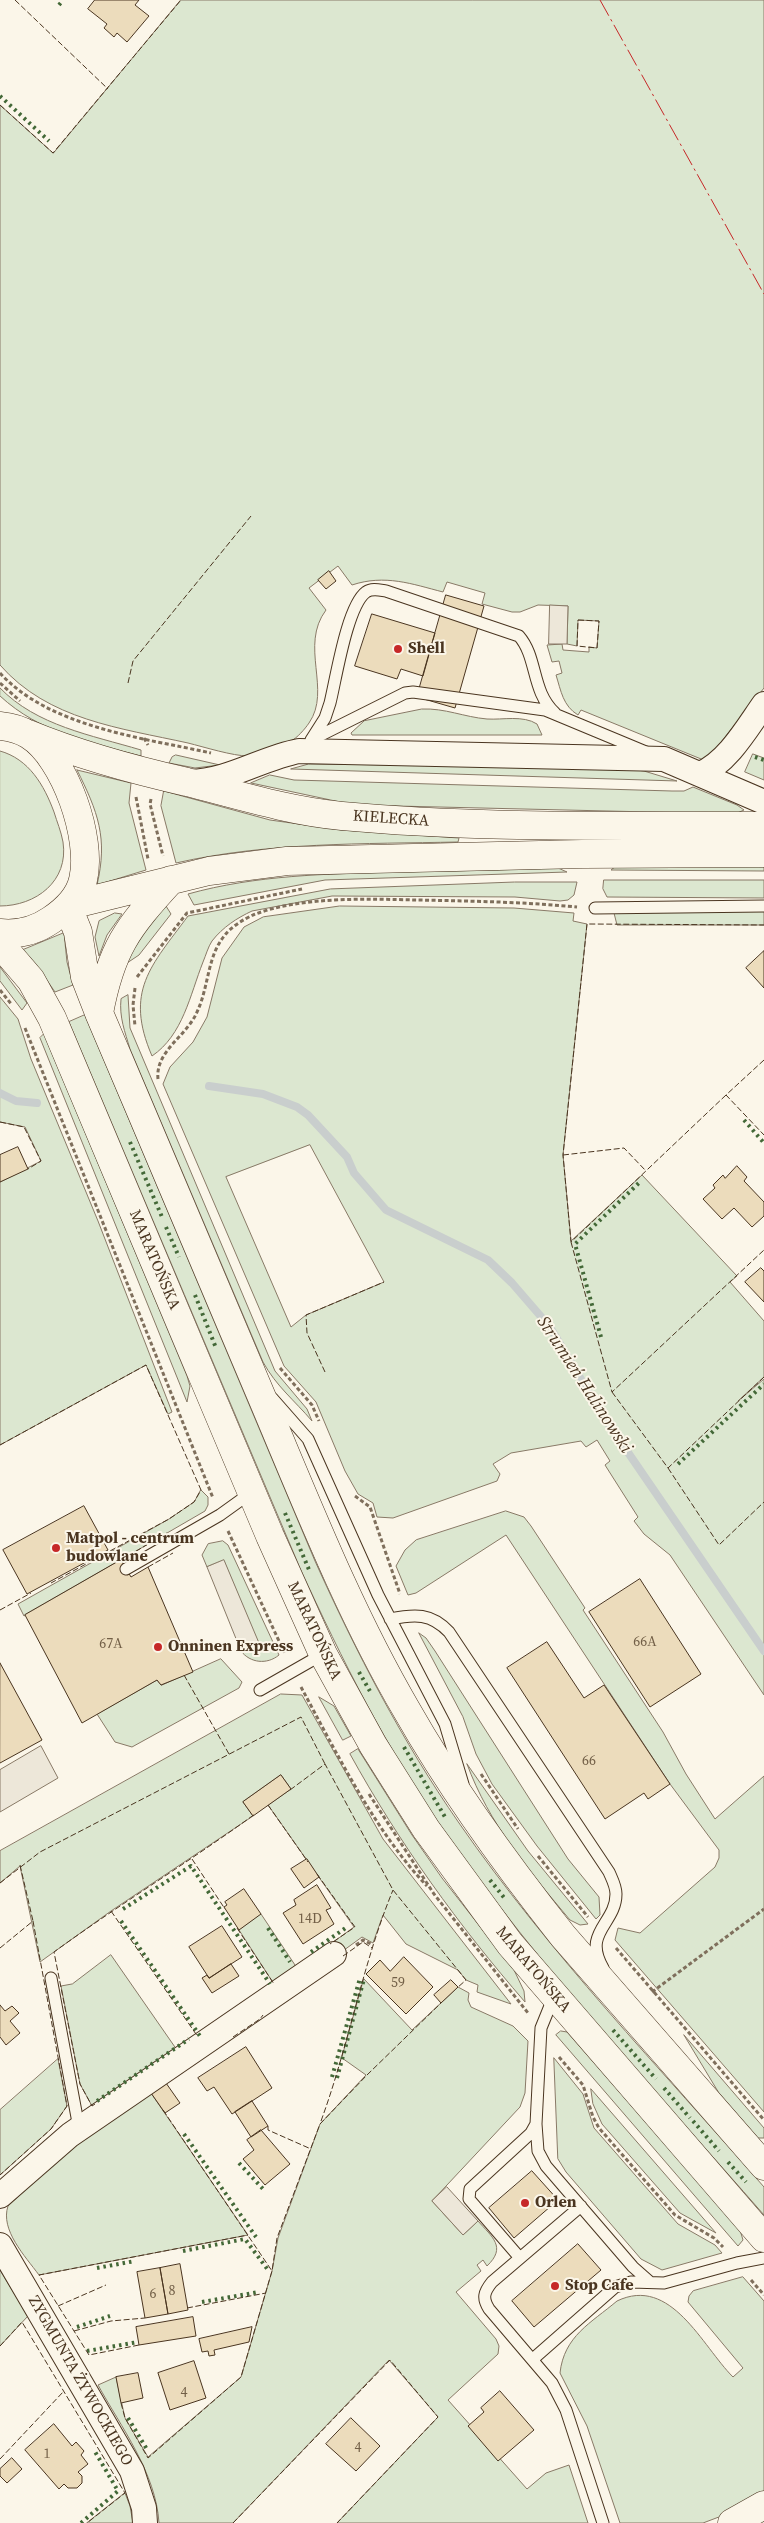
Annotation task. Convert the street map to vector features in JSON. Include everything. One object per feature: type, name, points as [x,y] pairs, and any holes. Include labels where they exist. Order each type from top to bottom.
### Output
[{"type":"main road","name":"KIELECKA","points":[[10,727],[71,750],[186,782],[273,804],[340,816],[422,822],[764,826]]},
{"type":"main road","points":[[10,727],[38,742],[55,764],[71,794],[84,834],[86,852],[83,881],[69,906],[78,932],[85,977],[331,1560],[375,1654],[423,1738],[471,1815],[501,1858],[563,1936],[764,2166]]},
{"type":"main road","points":[[0,933],[18,934],[42,926],[69,906],[209,870],[287,861],[582,854],[764,853]]},
{"type":"main road","points":[[99,1013],[108,970],[120,943],[138,917],[171,880]]},
{"type":"main road","name":"MARATOŃSKA","points":[[0,944],[31,980],[52,1018],[252,1492],[323,1654],[373,1745],[426,1829],[504,1936],[764,2238]]},
{"type":"main road","points":[[732,2523],[764,2505]]},
{"type":"main road","points":[[752,2523],[764,2520]]},
{"type":"street","points":[[700,774],[712,767],[732,748],[764,704]]},
{"type":"street","points":[[732,748],[726,767],[732,788]]},
{"type":"street","points":[[186,782],[218,778],[284,754],[298,751],[664,759],[764,802]]},
{"type":"street","points":[[0,2196],[58,2143],[334,1954]]},
{"type":"street","name":"ZYGMUNTA ŻYWOCKIEGO","points":[[0,2245],[118,2443],[135,2478],[144,2508],[145,2523]]},
{"type":"lane","points":[[311,740],[325,718],[330,703],[352,613],[364,593],[370,590],[386,591],[519,636],[526,648],[541,697],[555,713]]},
{"type":"lane","points":[[284,754],[405,693],[413,692],[545,710],[664,759]]},
{"type":"lane","points":[[595,908],[764,906]]},
{"type":"lane","points":[[254,1378],[308,1439],[390,1619],[450,1736],[471,1815]]},
{"type":"lane","points":[[126,1569],[216,1517],[252,1492]]},
{"type":"lane","points":[[390,1619],[405,1616],[437,1620],[449,1632],[609,1872],[615,1887],[616,1897],[600,1930],[596,1948],[599,1961],[627,2009]]},
{"type":"lane","points":[[260,1690],[323,1654]]},
{"type":"lane","points":[[51,1978],[79,2128]]},
{"type":"lane","points":[[554,1996],[541,2028],[536,2124],[538,2150],[542,2158],[581,2206],[633,2267],[650,2282]]},
{"type":"lane","points":[[520,2258],[469,2199],[468,2194],[470,2189],[531,2132],[536,2124]]},
{"type":"lane","points":[[581,2206],[486,2290],[484,2302],[552,2382],[566,2410],[603,2523]]},
{"type":"lane","points":[[533,2359],[608,2291],[631,2282],[677,2280],[737,2263],[764,2258]]},
{"type":"path","points":[[0,673],[20,691],[55,712],[72,719],[212,753]]},
{"type":"path","points":[[135,1027],[133,1005],[136,980],[187,912],[171,880],[150,804],[157,774]]},
{"type":"path","points":[[152,1074],[157,1084],[159,1063],[197,1015],[206,991],[214,950],[226,933],[252,915],[306,903],[358,899],[515,902],[595,908]]},
{"type":"path","points":[[276,1359],[280,1368],[312,1405],[319,1423]]},
{"type":"path","points":[[350,1490],[370,1507],[398,1585],[405,1616]]},
{"type":"path","points":[[477,1768],[520,1831]]},
{"type":"path","points":[[536,1853],[764,2120]]},
{"type":"path","points":[[434,1894],[526,2010]]},
{"type":"path","points":[[627,2009],[654,1992],[764,1909]]},
{"type":"path","points":[[555,2052],[583,2085],[593,2118],[605,2135],[675,2215],[714,2238],[764,2295]]},
{"type":"green space","points":[[181,0],[764,0],[764,688],[706,761],[581,710],[578,715],[569,707],[563,698],[556,675],[562,673],[559,661],[552,662],[547,645],[562,644],[563,650],[589,652],[589,647],[597,648],[599,621],[578,620],[577,646],[567,644],[568,606],[538,605],[520,612],[512,612],[482,604],[485,593],[447,582],[443,592],[409,583],[387,580],[376,580],[352,585],[338,566],[309,588],[326,610],[318,624],[315,638],[318,696],[315,710],[309,723],[296,738],[257,754],[242,756],[227,753],[86,719],[40,698],[19,684],[0,665],[0,105],[53,153]]},
{"type":"green space","points":[[0,688],[31,712],[66,728],[141,750],[141,756],[85,741],[49,728],[15,709],[0,696]]},
{"type":"green space","points":[[422,709],[439,710],[487,719],[513,718],[531,721],[537,724],[542,735],[352,735],[351,733],[364,721]]},
{"type":"green space","points":[[0,751],[19,760],[34,774],[40,783],[50,802],[60,830],[63,842],[63,856],[61,868],[47,889],[26,901],[0,906]]},
{"type":"green space","points":[[753,754],[764,758],[764,780],[745,772]]},
{"type":"green space","points":[[176,755],[220,765],[195,768],[169,763],[172,757]]},
{"type":"green space","points":[[309,764],[616,767],[644,771],[677,781],[291,769]]},
{"type":"green space","points":[[77,770],[131,783],[129,803],[146,870],[97,885],[101,853],[99,826],[91,799]]},
{"type":"green space","points":[[270,775],[294,780],[672,791],[684,791],[693,787],[737,805],[744,810],[735,814],[354,805],[251,783]]},
{"type":"green space","points":[[164,791],[270,820],[342,830],[459,838],[458,842],[316,845],[246,851],[176,863],[161,806]]},
{"type":"green space","points":[[764,865],[764,871],[611,870],[616,866]]},
{"type":"green space","points":[[558,868],[567,872],[325,880],[194,905],[188,894],[265,879],[317,875]]},
{"type":"green space","points":[[604,880],[764,880],[764,898],[607,897],[603,889]]},
{"type":"green space","points":[[515,882],[577,882],[574,895],[568,900],[560,901],[515,897],[332,896],[252,911],[230,923],[212,941],[178,1026],[163,1047],[152,1056],[144,1033],[141,996],[153,965],[188,916],[330,889]]},
{"type":"green space","points":[[166,906],[171,914],[139,955],[124,965],[132,947]]},
{"type":"green space","points":[[340,906],[514,908],[574,913],[573,921],[587,924],[563,1155],[571,1241],[642,1175],[737,1276],[730,1282],[764,1321],[764,1377],[738,1401],[764,1379],[764,1695],[670,1555],[644,1534],[634,1521],[638,1517],[605,1465],[610,1461],[597,1440],[586,1447],[581,1441],[511,1453],[493,1464],[500,1474],[497,1481],[393,1518],[377,1517],[373,1503],[358,1494],[345,1471],[316,1402],[284,1366],[163,1084],[170,1067],[193,1042],[207,1017],[222,958],[244,927],[263,917]],"holes":[[[310,1145],[384,1282],[306,1315],[291,1327],[226,1177]]]},
{"type":"green space","points":[[764,911],[764,925],[617,925],[614,913]]},
{"type":"green space","points":[[115,913],[122,914],[107,935],[99,956],[95,937],[99,921]]},
{"type":"green space","points":[[64,933],[67,962],[73,985],[55,992],[35,963],[23,950]]},
{"type":"green space","points":[[0,967],[27,1003],[22,1010],[0,981]]},
{"type":"green space","points":[[128,995],[130,1028],[275,1371],[307,1409],[312,1421],[280,1386],[263,1362],[130,1049],[121,1012],[121,999]]},
{"type":"green space","points":[[0,997],[18,1019],[31,1059],[98,1221],[172,1412],[168,1414],[146,1365],[0,1445],[0,1182],[41,1161],[25,1127],[0,1122]]},
{"type":"green space","points":[[85,1015],[315,1561],[347,1629],[399,1728],[459,1823],[530,1918],[606,2009],[764,2187],[764,2215],[599,2028],[520,1932],[445,1832],[385,1737],[332,1637],[300,1568],[69,1022]]},
{"type":"green space","points":[[44,1034],[187,1376],[190,1386],[187,1402],[40,1038]]},
{"type":"green space","points":[[201,1490],[208,1497],[208,1505],[205,1511],[24,1616],[18,1604],[169,1519],[194,1502]]},
{"type":"green space","points":[[506,1511],[524,1517],[531,1526],[585,1608],[583,1610],[663,1732],[686,1774],[715,1819],[764,1776],[764,2112],[615,1940],[618,1928],[640,1933],[715,1867],[719,1858],[719,1850],[670,1784],[506,1535],[416,1593],[408,1595],[396,1566],[405,1550],[416,1540]]},
{"type":"green space","points":[[223,1541],[228,1545],[279,1655],[274,1658],[264,1661],[254,1660],[241,1651],[258,1643],[224,1561],[207,1567],[202,1555],[208,1544]]},
{"type":"green space","points":[[419,1633],[426,1638],[435,1651],[568,1859],[599,1897],[600,1915],[596,1919],[537,1846],[492,1784],[476,1754],[463,1717]]},
{"type":"green space","points":[[221,1659],[242,1682],[239,1688],[132,1747],[115,1742],[97,1714],[157,1680],[161,1685]]},
{"type":"green space","points":[[281,1694],[302,1695],[383,1839],[511,2004],[477,1992],[478,1985],[466,1980],[458,1970],[406,1944],[383,1915],[373,1943],[362,1937],[340,1953],[314,1956],[354,1927],[268,1805],[291,1789],[281,1775],[243,1802],[253,1816],[111,1911],[40,1962],[20,1866],[0,1883],[0,1851]]},
{"type":"green space","points":[[319,1697],[334,1706],[351,1736],[343,1740]]},
{"type":"green space","points":[[358,1749],[412,1835],[442,1878],[514,1970],[524,1991],[525,2002],[454,1914],[410,1852],[350,1754]]},
{"type":"green space","points":[[467,1764],[528,1851],[588,1924],[580,1925],[570,1920],[525,1865],[498,1827],[476,1786]]},
{"type":"green space","points":[[261,1914],[297,1968],[274,1984],[239,1930]]},
{"type":"green space","points":[[111,1955],[177,2050],[92,2106],[80,2084],[61,1986],[72,1984]]},
{"type":"green space","points":[[364,1979],[412,2030],[458,1987],[469,1993],[468,2000],[471,2007],[513,2026],[528,2041],[525,2093],[520,2107],[432,2201],[463,2235],[478,2221],[492,2237],[497,2248],[493,2259],[487,2266],[483,2260],[477,2265],[481,2271],[456,2292],[496,2339],[499,2346],[498,2354],[448,2400],[527,2489],[546,2473],[569,2465],[588,2523],[337,2523],[438,2417],[389,2360],[233,2523],[159,2523],[156,2504],[144,2468],[127,2434],[98,2385],[116,2377],[125,2418],[148,2457],[241,2377],[272,2271],[278,2238],[320,2124],[366,2075],[342,2058]]},
{"type":"green space","points":[[561,2031],[567,2032],[740,2230],[743,2240],[738,2246],[556,2035]]},
{"type":"green space","points":[[684,2035],[764,2128],[764,2138],[758,2138],[719,2093]]},
{"type":"green space","points":[[554,2058],[583,2094],[594,2128],[678,2224],[715,2245],[722,2253],[662,2270],[641,2259],[566,2172],[558,2159]]},
{"type":"green space","points":[[58,2059],[67,2106],[51,2129],[0,2175],[0,2110]]},
{"type":"green space","points":[[591,2089],[716,2233],[680,2213],[602,2124],[593,2104]]},
{"type":"green space","points":[[151,2093],[248,2235],[39,2275],[15,2242],[6,2215],[8,2206],[66,2152]]},
{"type":"green space","points":[[0,2270],[28,2316],[0,2346]]},
{"type":"green space","points":[[743,2277],[764,2301],[764,2496],[740,2509],[703,2523],[620,2523],[587,2426],[560,2373],[567,2349],[580,2331],[617,2301],[636,2296],[654,2298],[669,2305],[684,2318],[733,2377],[743,2368],[688,2302],[689,2296],[693,2291]]},
{"type":"green space","points":[[125,2493],[133,2523],[87,2523]]},
{"type":"shaded area","points":[[550,605],[568,606],[567,644],[549,644]]},
{"type":"shaded area","points":[[224,1560],[259,1643],[241,1651],[207,1567]]},
{"type":"shaded area","points":[[41,1746],[58,1778],[0,1812],[0,1770]]},
{"type":"shaded area","points":[[447,2187],[478,2221],[463,2235],[432,2201]]},
{"type":"building","points":[[95,0],[139,0],[135,5],[149,16],[127,42],[117,33],[114,37],[104,28],[107,24],[88,9]]},
{"type":"building","points":[[329,571],[336,581],[326,589],[318,580]]},
{"type":"building","points":[[446,595],[484,606],[455,708],[417,697]]},
{"type":"building","points":[[372,614],[435,633],[423,676],[401,669],[397,679],[355,666]]},
{"type":"building","points":[[764,951],[764,988],[746,968]]},
{"type":"building","points":[[18,1147],[28,1169],[0,1182],[0,1155]]},
{"type":"building","points":[[737,1166],[747,1177],[744,1181],[764,1202],[764,1216],[752,1227],[734,1208],[722,1219],[703,1199],[715,1188],[713,1185],[723,1175],[725,1178]]},
{"type":"building","points":[[761,1268],[764,1271],[764,1302],[745,1282]]},
{"type":"building","points":[[84,1506],[108,1550],[27,1594],[3,1550]]},
{"type":"building","points":[[121,1560],[131,1577],[148,1567],[193,1672],[161,1685],[157,1680],[82,1723],[25,1615]]},
{"type":"building","points":[[640,1579],[701,1674],[650,1707],[589,1612]]},
{"type":"building","points":[[547,1642],[584,1698],[604,1685],[670,1784],[648,1799],[644,1793],[605,1819],[507,1668]]},
{"type":"building","points":[[0,1663],[42,1740],[0,1763]]},
{"type":"building","points":[[281,1775],[291,1789],[253,1816],[243,1802]]},
{"type":"building","points":[[307,1859],[319,1877],[304,1888],[291,1869]]},
{"type":"building","points":[[317,1885],[331,1908],[326,1910],[334,1924],[303,1944],[283,1913],[296,1905],[294,1900]]},
{"type":"building","points":[[244,1889],[261,1914],[239,1930],[224,1907],[227,1905],[225,1902]]},
{"type":"building","points":[[222,1926],[242,1957],[209,1978],[189,1947]]},
{"type":"building","points":[[404,1957],[433,1987],[406,2014],[366,1974],[380,1960],[390,1971]]},
{"type":"building","points":[[231,1964],[239,1976],[212,1993],[202,1978],[207,1975],[209,1978]]},
{"type":"building","points":[[451,1980],[458,1987],[441,2003],[434,1995]]},
{"type":"building","points":[[0,2005],[5,2011],[12,2006],[19,2013],[10,2021],[20,2033],[6,2045],[0,2037]]},
{"type":"building","points":[[246,2047],[272,2088],[232,2114],[214,2087],[207,2091],[198,2078]]},
{"type":"building","points":[[166,2083],[180,2103],[165,2113],[151,2093]]},
{"type":"building","points":[[252,2101],[268,2126],[251,2137],[235,2112]]},
{"type":"building","points":[[261,2130],[290,2164],[265,2185],[243,2159],[254,2150],[247,2140]]},
{"type":"building","points":[[532,2171],[558,2200],[514,2238],[489,2208]]},
{"type":"building","points":[[578,2244],[601,2270],[534,2327],[512,2301]]},
{"type":"building","points":[[180,2264],[188,2310],[168,2314],[160,2268]]},
{"type":"building","points":[[160,2268],[168,2314],[145,2318],[137,2272]]},
{"type":"building","points":[[193,2317],[196,2336],[139,2345],[136,2327]]},
{"type":"building","points":[[252,2327],[249,2342],[214,2350],[215,2355],[209,2356],[208,2351],[202,2352],[199,2339]]},
{"type":"building","points":[[194,2361],[206,2398],[170,2410],[158,2373]]},
{"type":"building","points":[[138,2373],[143,2398],[121,2403],[116,2377]]},
{"type":"building","points":[[500,2391],[534,2430],[498,2461],[468,2426],[484,2412],[481,2408]]},
{"type":"building","points":[[351,2418],[380,2446],[356,2471],[326,2444]]},
{"type":"building","points":[[54,2424],[72,2446],[76,2442],[84,2451],[81,2455],[88,2464],[78,2472],[82,2476],[82,2483],[77,2488],[68,2488],[64,2484],[59,2489],[25,2450]]},
{"type":"building","points":[[12,2458],[22,2469],[7,2483],[0,2476],[0,2469]]},
{"type":"waterway","name":"Strumień Halinowski","points":[[209,1086],[263,1094],[297,1107],[308,1115],[347,1157],[354,1173],[386,1210],[488,1260],[512,1283],[550,1327],[601,1413],[764,1651]]},
{"type":"waterway","name":"Strumień Halinowski","points":[[0,1093],[16,1101],[37,1103]]},
{"type":"hedge","points":[[59,5],[63,0]]},
{"type":"hedge","points":[[0,96],[49,141]]},
{"type":"hedge","points":[[755,757],[764,760]]},
{"type":"hedge","points":[[744,1120],[764,1143]]},
{"type":"hedge","points":[[130,1142],[162,1217]]},
{"type":"hedge","points":[[601,1337],[575,1244],[641,1181]]},
{"type":"hedge","points":[[166,1227],[179,1257]]},
{"type":"hedge","points":[[195,1295],[216,1348]]},
{"type":"hedge","points":[[678,1464],[764,1384]]},
{"type":"hedge","points":[[285,1513],[310,1572]]},
{"type":"hedge","points":[[359,1672],[371,1693]]},
{"type":"hedge","points":[[404,1747],[445,1817]]},
{"type":"hedge","points":[[123,1909],[191,1866],[270,1984]]},
{"type":"hedge","points":[[490,1880],[506,1900]]},
{"type":"hedge","points":[[121,1921],[200,2036]]},
{"type":"hedge","points":[[311,1952],[347,1927]]},
{"type":"hedge","points":[[268,1928],[290,1962]]},
{"type":"hedge","points":[[332,2077],[360,1978]]},
{"type":"hedge","points":[[337,2078],[364,1979]]},
{"type":"hedge","points":[[613,2030],[656,2079]]},
{"type":"hedge","points":[[97,2101],[189,2039]]},
{"type":"hedge","points":[[664,2088],[690,2118]]},
{"type":"hedge","points":[[693,2121],[719,2151]]},
{"type":"hedge","points":[[184,2134],[256,2237]]},
{"type":"hedge","points":[[728,2162],[746,2182]]},
{"type":"hedge","points":[[239,2163],[263,2189]]},
{"type":"hedge","points":[[183,2251],[245,2239],[268,2270]]},
{"type":"hedge","points":[[97,2268],[135,2261]]},
{"type":"hedge","points":[[202,2302],[259,2292]]},
{"type":"hedge","points":[[77,2327],[110,2316]]},
{"type":"hedge","points":[[87,2351],[138,2342]]},
{"type":"hedge","points":[[128,2418],[148,2451]]},
{"type":"hedge","points":[[81,2523],[118,2491],[94,2450]]},
{"type":"fence","points":[[15,0],[108,89]]},
{"type":"fence","points":[[0,105],[53,153],[181,0]]},
{"type":"fence","points":[[128,683],[133,661],[251,516]]},
{"type":"fence","points":[[578,620],[599,621],[597,648],[577,646],[578,620]]},
{"type":"fence","points":[[726,1095],[571,1242],[563,1155],[587,924],[764,925]]},
{"type":"fence","points":[[764,1060],[726,1095],[764,1135]]},
{"type":"fence","points":[[0,1122],[24,1127],[41,1161],[28,1169]]},
{"type":"fence","points":[[563,1155],[624,1148],[646,1171]]},
{"type":"fence","points":[[571,1242],[612,1392],[764,1250]]},
{"type":"fence","points":[[325,1372],[307,1333],[306,1315],[384,1282]]},
{"type":"fence","points":[[0,1445],[146,1365],[201,1490],[194,1502],[169,1519],[51,1583]]},
{"type":"fence","points":[[612,1392],[668,1468],[764,1377]]},
{"type":"fence","points":[[668,1468],[719,1545],[764,1502]]},
{"type":"fence","points":[[121,1560],[167,1533]]},
{"type":"fence","points":[[148,1567],[173,1553]]},
{"type":"fence","points":[[0,1610],[31,1593]]},
{"type":"fence","points":[[184,1675],[229,1754]]},
{"type":"fence","points":[[0,1883],[40,1852],[301,1717],[325,1764]]},
{"type":"fence","points":[[290,1790],[325,1764],[393,1890],[466,1980],[457,1988]]},
{"type":"fence","points":[[268,1805],[308,1862]]},
{"type":"fence","points":[[95,2104],[92,2106],[80,2084],[54,1952],[255,1814]]},
{"type":"fence","points":[[192,1859],[225,1909]]},
{"type":"fence","points":[[20,1865],[33,1921]]},
{"type":"fence","points":[[317,1874],[355,1927],[330,1944]]},
{"type":"fence","points":[[321,2121],[340,2063],[382,1918],[393,1890]]},
{"type":"fence","points":[[111,1911],[198,2037]]},
{"type":"fence","points":[[0,1948],[33,1921],[67,2106],[51,2129],[0,2175]]},
{"type":"fence","points":[[237,1928],[274,1984]]},
{"type":"fence","points":[[343,1956],[363,1942],[372,1948]]},
{"type":"fence","points":[[121,2403],[125,2418],[148,2458],[241,2377],[272,2271],[277,2238],[320,2124],[442,2002]]},
{"type":"fence","points":[[233,2037],[263,2015]]},
{"type":"fence","points":[[163,2110],[272,2271]]},
{"type":"fence","points":[[268,2126],[268,2130],[311,2149]]},
{"type":"fence","points":[[139,2345],[89,2355],[39,2275],[248,2235]]},
{"type":"fence","points":[[58,2306],[106,2285]]},
{"type":"fence","points":[[187,2308],[266,2293]]},
{"type":"fence","points":[[74,2331],[111,2321],[145,2318]]},
{"type":"fence","points":[[0,2346],[22,2322],[125,2493],[87,2523]]},
{"type":"fence","points":[[233,2523],[390,2360],[438,2417],[337,2523]]},
{"type":"fence","points":[[0,2459],[64,2391]]},
{"type":"power","points":[[600,0],[764,294]]},
{"type":"place","name":"Shell","points":[[398,649]]},
{"type":"place","name":"Matpol - centrum budowlane","points":[[56,1548]]},
{"type":"place","name":"Onninen Express","points":[[158,1647]]},
{"type":"place","name":"Orlen","points":[[525,2203]]},
{"type":"place","name":"Stop Cafe","points":[[555,2286]]}]
